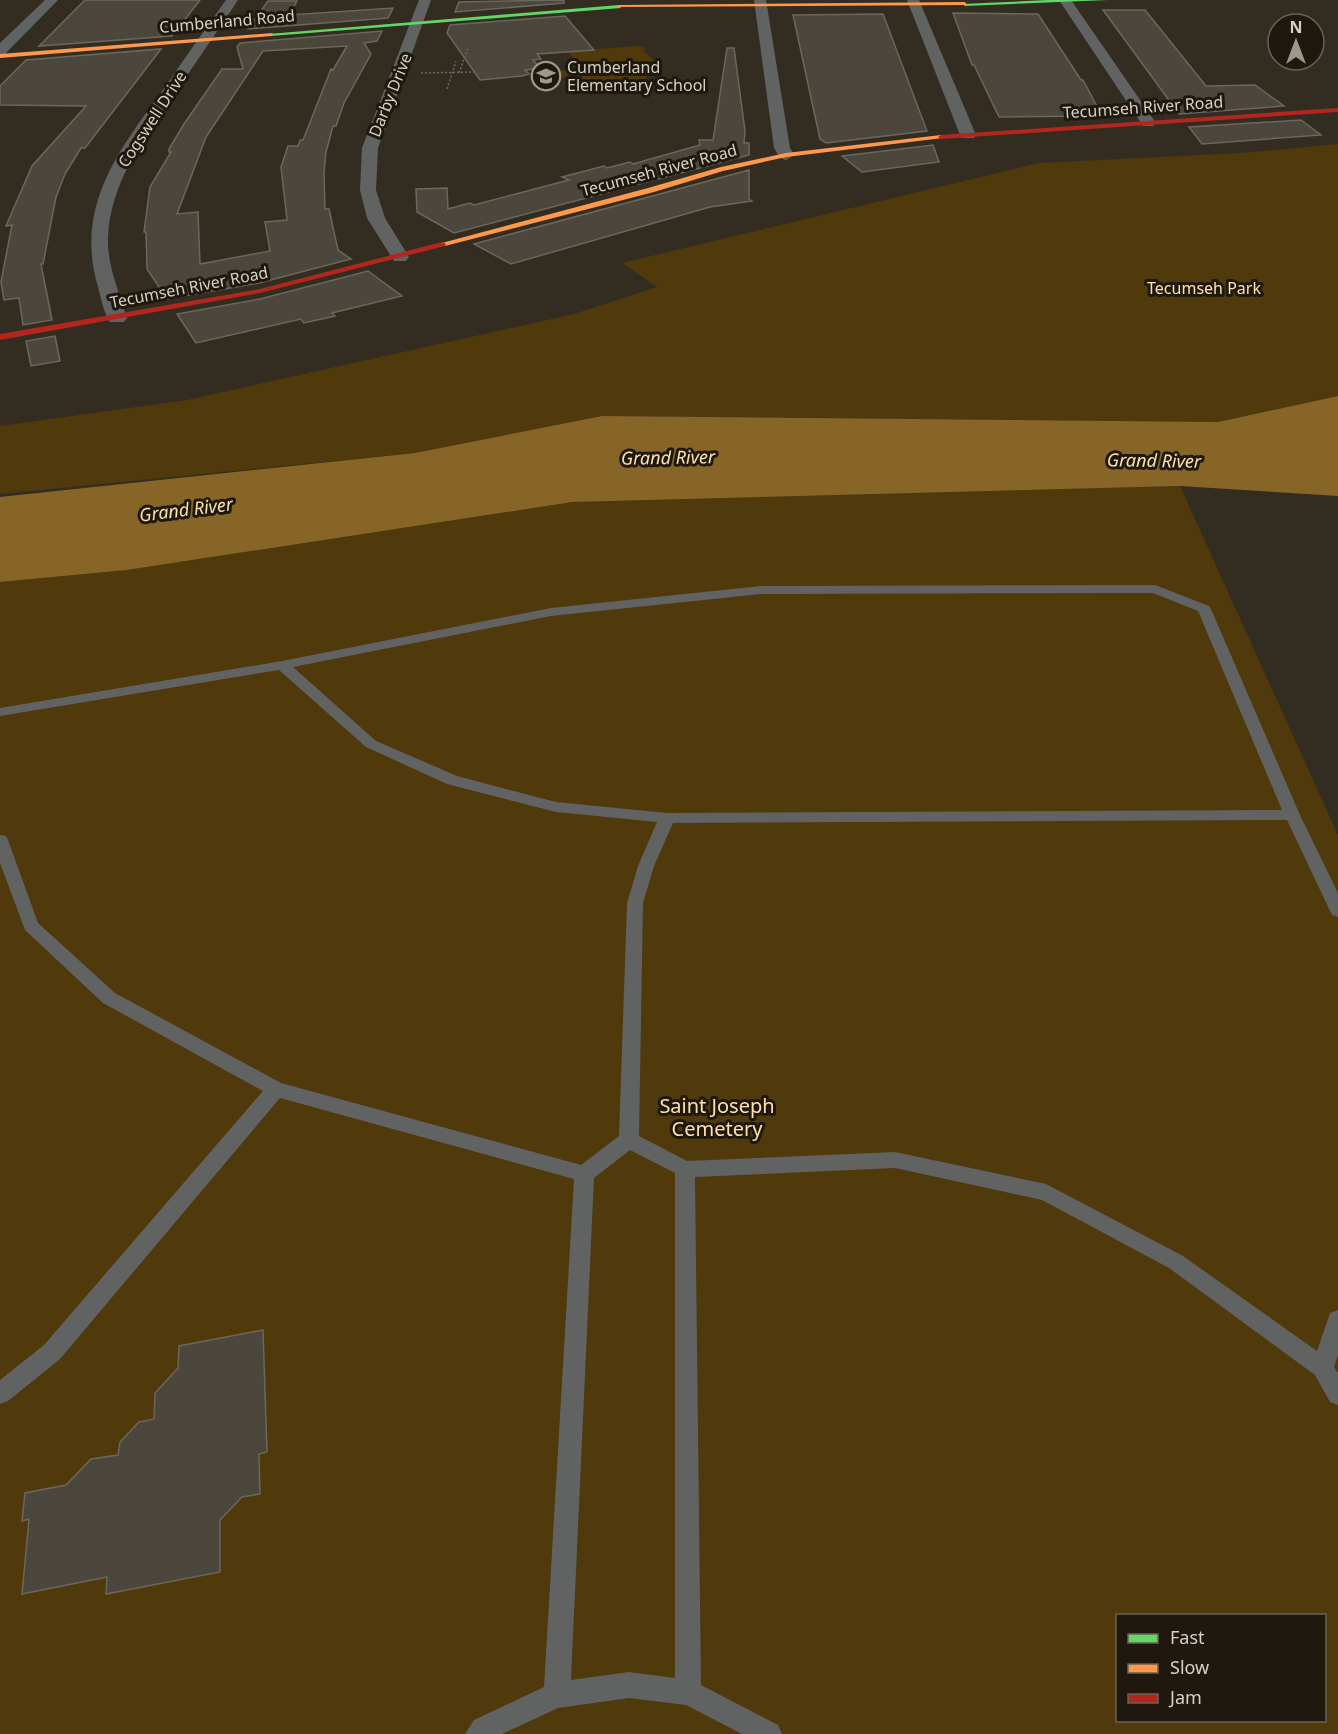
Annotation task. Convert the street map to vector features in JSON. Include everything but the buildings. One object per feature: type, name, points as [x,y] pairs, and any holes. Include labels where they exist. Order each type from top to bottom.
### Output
[{"type":"street","points":[[0,51],[52,0]]},
{"type":"street","name":"Cogswell Drive","points":[[117,318],[103,269],[99,241],[101,217],[118,172],[135,139],[232,0]]},
{"type":"street","name":"Darby Drive","points":[[400,257],[376,218],[368,189],[368,167],[375,128],[399,74],[425,0]]},
{"type":"street","name":"Cumberland Road","points":[[0,56],[419,22],[595,4],[1105,0]]},
{"type":"street","points":[[1066,1],[1148,123]]},
{"type":"street","points":[[761,2],[782,148],[786,155]]},
{"type":"street","points":[[914,2],[968,135]]},
{"type":"street","name":"Tecumseh River Road","points":[[0,337],[260,291],[400,257],[721,169],[786,155],[881,142],[1338,110]]},
{"type":"lane","points":[[0,712],[282,665],[551,612],[761,590],[1155,589],[1204,609],[1293,815],[1338,911]]},
{"type":"lane","points":[[282,665],[371,744],[452,780],[555,807],[667,818],[1293,815]]},
{"type":"lane","points":[[629,1140],[634,903],[646,866],[667,818]]},
{"type":"lane","points":[[0,840],[31,926],[109,998],[276,1089],[584,1174]]},
{"type":"lane","points":[[0,1394],[52,1352],[276,1089]]},
{"type":"lane","points":[[629,1140],[685,1169],[895,1160],[1046,1192],[1176,1262],[1323,1368],[1338,1395]]},
{"type":"lane","points":[[557,1695],[584,1174],[629,1140]]},
{"type":"lane","points":[[685,1169],[688,1692]]},
{"type":"lane","points":[[1323,1368],[1338,1320]]},
{"type":"lane","points":[[478,1734],[483,1729],[557,1695],[629,1685],[688,1692],[769,1734]]},
{"type":"path","points":[[459,74],[468,48]]},
{"type":"path","points":[[447,89],[456,61]]},
{"type":"path","points":[[399,74],[475,72]]},
{"type":"green space","points":[[639,46],[645,48],[643,50],[654,61],[580,67],[568,51]]},
{"type":"green space","points":[[605,67],[610,73],[646,75],[646,86],[571,83],[573,77],[554,77],[555,71]]},
{"type":"green space","name":"Tecumseh Park","points":[[1338,144],[1338,396],[1218,422],[602,416],[415,453],[0,494],[0,426],[187,400],[574,314],[657,287],[622,263],[1039,163],[1242,153]]},
{"type":"green space","name":"Saint Joseph Cemetery","points":[[1180,486],[1338,835],[1338,1734],[0,1734],[0,582],[127,570],[573,502]]},
{"type":"water","name":"Grand River","points":[[1338,396],[1338,496],[1180,486],[573,502],[127,570],[0,582],[0,497],[415,453],[602,416],[1218,422]]},
{"type":"traffic: fast","points":[[965,4],[1105,0]]},
{"type":"traffic: fast","points":[[271,34],[619,7]]},
{"type":"traffic: slow","points":[[619,7],[965,4]]},
{"type":"traffic: slow","points":[[0,56],[271,34]]},
{"type":"traffic: slow","points":[[442,244],[651,190],[721,169],[786,155],[941,137]]},
{"type":"traffic: jam","points":[[941,137],[1338,110]]},
{"type":"traffic: jam","points":[[0,337],[260,291],[442,244]]},
{"type":"place","name":"Cumberland Elementary School","points":[[546,76]]}]
